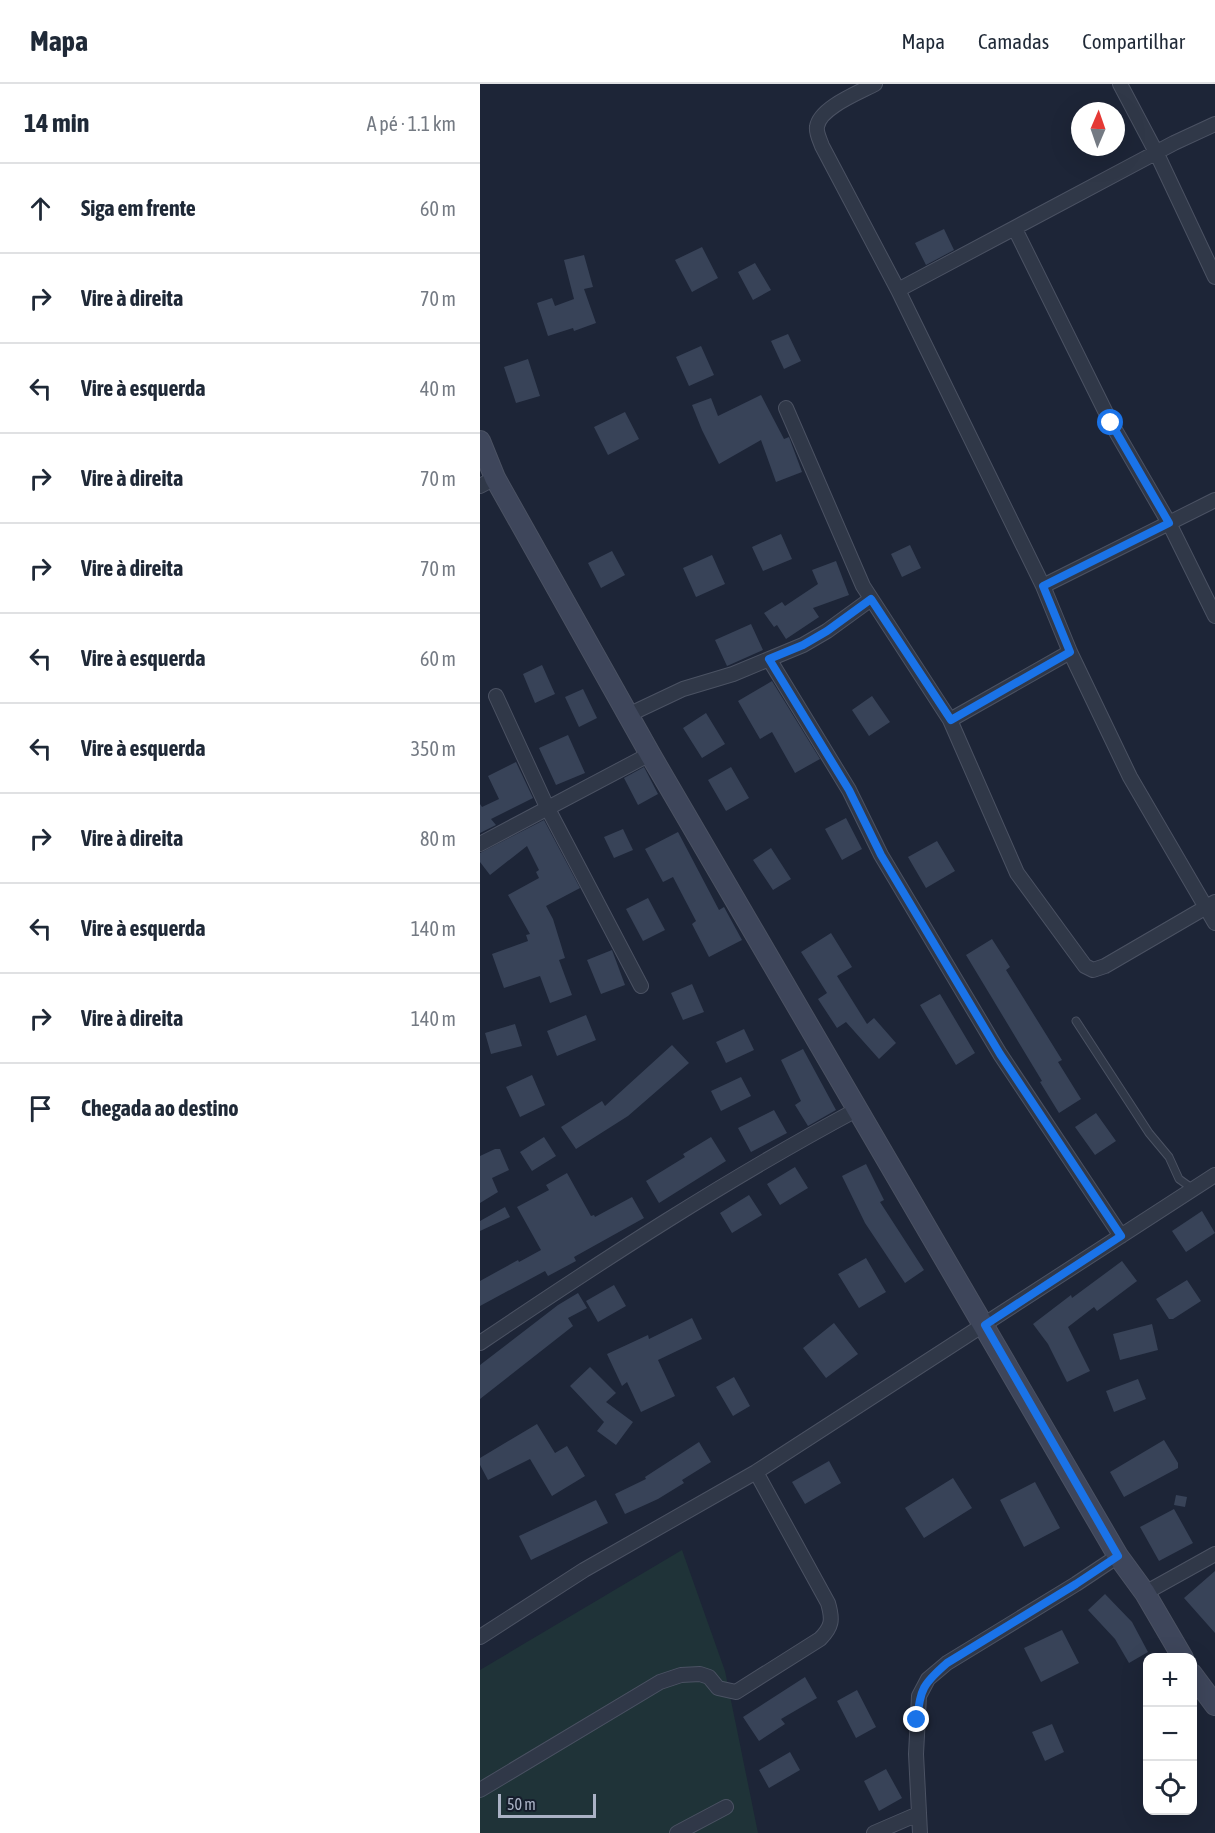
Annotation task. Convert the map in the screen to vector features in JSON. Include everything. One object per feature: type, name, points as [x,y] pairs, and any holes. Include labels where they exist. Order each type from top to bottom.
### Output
[{"type":"street","points":[[875,84],[820,118],[817,132],[822,146],[898,290],[1043,586],[1070,652],[1130,777],[1211,905],[1215,923]]},
{"type":"street","points":[[1120,84],[1157,154],[1215,277]]},
{"type":"street","points":[[898,290],[1215,124]]},
{"type":"street","points":[[1015,229],[1111,423],[1169,523],[1215,616]]},
{"type":"street","points":[[786,408],[855,568],[871,599],[951,720],[1017,873],[1084,966],[1093,970],[1105,966],[1211,905]]},
{"type":"street","points":[[480,441],[488,482],[628,715],[1118,1556],[1145,1593],[1180,1653]]},
{"type":"street","points":[[1043,586],[1215,500]]},
{"type":"street","points":[[628,715],[683,689],[733,674],[803,645],[827,631],[871,599]]},
{"type":"street","points":[[951,720],[1070,652]]},
{"type":"street","points":[[769,659],[849,790],[881,855],[1000,1054],[1121,1236]]},
{"type":"street","points":[[496,696],[547,807],[641,986]]},
{"type":"street","points":[[480,844],[650,754]]},
{"type":"street","points":[[480,1343],[576,1278],[701,1199],[794,1143],[858,1109]]},
{"type":"street","points":[[480,1637],[584,1570],[756,1472],[1215,1175]]},
{"type":"street","points":[[480,1790],[660,1682],[681,1675],[700,1674],[709,1677],[718,1688],[736,1692],[820,1639],[828,1631],[831,1614],[828,1604],[756,1472]]},
{"type":"street","points":[[1145,1593],[1215,1554]]},
{"type":"street","points":[[920,1833],[917,1720],[919,1696],[928,1679],[947,1663],[1118,1556]]},
{"type":"street","points":[[1197,1681],[1215,1705]]},
{"type":"street","points":[[677,1833],[726,1807]]},
{"type":"street","points":[[874,1833],[918,1814]]},
{"type":"lane","points":[[1076,1021],[1149,1133],[1169,1157],[1179,1179],[1193,1189]]},
{"type":"green space","points":[[682,1550],[725,1671],[758,1833],[480,1833],[480,1670]]},
{"type":"building","points":[[944,229],[954,250],[926,265],[915,243]]},
{"type":"building","points":[[702,247],[718,278],[692,292],[675,260]]},
{"type":"building","points":[[584,255],[593,287],[584,289],[596,323],[574,331],[573,328],[548,336],[537,303],[552,298],[555,306],[574,299],[564,260]]},
{"type":"building","points":[[755,263],[771,290],[753,300],[738,272]]},
{"type":"building","points":[[788,334],[801,361],[784,369],[771,341]]},
{"type":"building","points":[[701,346],[714,375],[689,386],[676,357]]},
{"type":"building","points":[[528,359],[540,396],[516,403],[504,367]]},
{"type":"building","points":[[761,395],[784,439],[789,437],[802,472],[776,482],[761,440],[719,464],[692,405],[711,398],[718,416]]},
{"type":"building","points":[[625,412],[639,439],[608,455],[594,427]]},
{"type":"building","points":[[781,534],[792,559],[763,571],[752,547]]},
{"type":"building","points":[[910,545],[921,568],[902,577],[891,554]]},
{"type":"building","points":[[612,551],[625,575],[601,588],[588,563]]},
{"type":"building","points":[[712,555],[725,584],[696,597],[683,568]]},
{"type":"building","points":[[836,561],[849,595],[813,608],[819,617],[786,639],[777,625],[774,627],[764,613],[782,602],[785,606],[818,584],[812,570]]},
{"type":"building","points":[[751,624],[763,650],[727,666],[715,640]]},
{"type":"building","points":[[542,665],[555,694],[535,703],[523,674]]},
{"type":"building","points":[[772,681],[820,759],[795,773],[772,732],[760,739],[738,701]]},
{"type":"building","points":[[583,689],[597,718],[579,727],[565,697]]},
{"type":"building","points":[[872,696],[890,722],[869,736],[852,710]]},
{"type":"building","points":[[706,713],[725,744],[702,758],[683,728]]},
{"type":"building","points":[[568,735],[585,773],[556,785],[539,748]]},
{"type":"building","points":[[516,762],[533,798],[491,819],[496,825],[480,833],[480,804],[482,807],[499,799],[488,776]]},
{"type":"building","points":[[644,767],[658,794],[638,805],[624,778]]},
{"type":"building","points":[[731,767],[749,798],[726,811],[708,780]]},
{"type":"building","points":[[846,818],[862,849],[842,860],[825,829]]},
{"type":"building","points":[[544,820],[580,888],[546,906],[553,919],[565,958],[559,960],[572,995],[550,1003],[540,976],[504,988],[492,954],[528,941],[526,935],[530,934],[508,895],[539,878],[536,872],[539,870],[527,846],[490,875],[480,862],[480,853]]},
{"type":"building","points":[[623,829],[633,850],[614,858],[604,837]]},
{"type":"building","points":[[678,832],[719,910],[724,907],[742,940],[709,957],[692,924],[696,921],[673,877],[663,882],[645,849]]},
{"type":"building","points":[[937,841],[955,871],[926,888],[908,857]]},
{"type":"building","points":[[771,848],[791,879],[773,890],[753,860]]},
{"type":"building","points":[[648,898],[665,930],[643,941],[626,909]]},
{"type":"building","points":[[831,933],[852,967],[837,976],[867,1024],[874,1018],[896,1043],[879,1059],[846,1022],[837,1028],[818,999],[827,993],[801,952]]},
{"type":"building","points":[[992,939],[1010,967],[1006,970],[1062,1060],[1058,1062],[1081,1099],[1059,1113],[966,955]]},
{"type":"building","points":[[612,950],[625,985],[601,994],[587,960]]},
{"type":"building","points":[[692,984],[704,1012],[683,1020],[671,993]]},
{"type":"building","points":[[940,994],[975,1053],[956,1065],[920,1005]]},
{"type":"building","points":[[586,1015],[596,1040],[557,1056],[547,1031]]},
{"type":"building","points":[[515,1024],[522,1046],[491,1054],[485,1033]]},
{"type":"building","points":[[744,1029],[754,1050],[726,1063],[716,1042]]},
{"type":"building","points":[[672,1045],[689,1063],[628,1116],[576,1149],[561,1127],[602,1101],[605,1106]]},
{"type":"building","points":[[803,1049],[836,1110],[808,1126],[795,1105],[801,1101],[781,1060]]},
{"type":"building","points":[[532,1075],[545,1105],[520,1117],[506,1087]]},
{"type":"building","points":[[741,1077],[751,1096],[721,1111],[711,1091]]},
{"type":"building","points":[[774,1110],[787,1133],[751,1152],[738,1128]]},
{"type":"building","points":[[1096,1113],[1116,1141],[1095,1155],[1075,1127]]},
{"type":"building","points":[[544,1137],[556,1156],[532,1171],[520,1152]]},
{"type":"building","points":[[711,1137],[726,1161],[659,1203],[646,1181],[685,1157],[683,1154]]},
{"type":"building","points":[[500,1149],[509,1170],[492,1178],[498,1192],[480,1203],[480,1156]]},
{"type":"building","points":[[866,1164],[884,1200],[880,1202],[924,1270],[905,1283],[865,1223],[842,1176]]},
{"type":"building","points":[[795,1167],[808,1188],[780,1205],[767,1184]]},
{"type":"building","points":[[567,1173],[591,1216],[595,1217],[632,1197],[644,1218],[574,1257],[576,1261],[548,1276],[545,1271],[480,1306],[480,1281],[541,1250],[517,1207],[549,1190],[546,1185]]},
{"type":"building","points":[[749,1195],[762,1215],[732,1233],[720,1213]]},
{"type":"building","points":[[505,1207],[510,1217],[480,1231],[480,1221]]},
{"type":"building","points":[[1202,1211],[1215,1233],[1186,1252],[1172,1231]]},
{"type":"building","points":[[866,1258],[886,1292],[859,1308],[838,1274]]},
{"type":"building","points":[[1122,1261],[1137,1281],[1097,1311],[1094,1307],[1068,1327],[1090,1371],[1067,1382],[1048,1344],[1033,1324]]},
{"type":"building","points":[[1187,1280],[1201,1301],[1173,1319],[1169,1319],[1156,1299]]},
{"type":"building","points":[[614,1285],[626,1306],[598,1322],[586,1301]]},
{"type":"building","points":[[578,1293],[587,1308],[568,1318],[573,1326],[480,1399],[480,1365],[558,1305]]},
{"type":"building","points":[[692,1318],[702,1339],[658,1360],[675,1396],[641,1412],[627,1382],[622,1386],[607,1354],[648,1335],[649,1339]]},
{"type":"building","points":[[834,1323],[858,1354],[826,1378],[803,1348]]},
{"type":"building","points":[[1152,1324],[1158,1350],[1120,1360],[1113,1334]]},
{"type":"building","points":[[590,1367],[616,1393],[606,1402],[633,1422],[616,1445],[597,1431],[604,1422],[570,1386]]},
{"type":"building","points":[[734,1377],[750,1406],[733,1416],[716,1387]]},
{"type":"building","points":[[1138,1379],[1146,1399],[1114,1412],[1106,1391]]},
{"type":"building","points":[[537,1424],[555,1453],[567,1446],[585,1476],[552,1496],[530,1459],[488,1480],[480,1465],[480,1458]]},
{"type":"building","points":[[1164,1440],[1178,1463],[1178,1468],[1124,1497],[1110,1472]]},
{"type":"building","points":[[699,1442],[711,1462],[682,1480],[684,1483],[658,1499],[625,1514],[615,1494],[646,1479],[645,1477]]},
{"type":"building","points":[[829,1461],[841,1483],[805,1504],[792,1482]]},
{"type":"building","points":[[953,1478],[972,1508],[924,1538],[905,1508]]},
{"type":"building","points":[[1035,1482],[1060,1528],[1024,1547],[1000,1500]]},
{"type":"building","points":[[1176,1495],[1187,1497],[1185,1507],[1174,1505]]},
{"type":"building","points":[[596,1500],[608,1523],[531,1560],[519,1536]]},
{"type":"building","points":[[1174,1509],[1193,1543],[1159,1561],[1140,1527]]},
{"type":"building","points":[[1215,1571],[1215,1633],[1184,1598]]},
{"type":"building","points":[[1105,1594],[1132,1622],[1148,1652],[1129,1663],[1115,1639],[1088,1610]]},
{"type":"building","points":[[1062,1630],[1079,1663],[1041,1682],[1024,1648]]},
{"type":"building","points":[[805,1677],[817,1698],[781,1719],[785,1724],[759,1741],[743,1717]]},
{"type":"building","points":[[857,1690],[876,1727],[856,1738],[837,1701]]},
{"type":"building","points":[[1052,1724],[1064,1752],[1045,1761],[1032,1732]]},
{"type":"building","points":[[790,1752],[800,1770],[769,1788],[759,1770]]},
{"type":"building","points":[[886,1769],[902,1798],[879,1811],[864,1781]]},
{"type":"route","points":[[917,1720],[919,1696],[928,1679],[947,1663],[1118,1556],[985,1325],[1121,1236],[1000,1054],[936,950],[881,855],[849,790],[769,659],[803,645],[827,631],[871,599],[951,720],[1070,652],[1043,586],[1169,523],[1111,423]]}]
